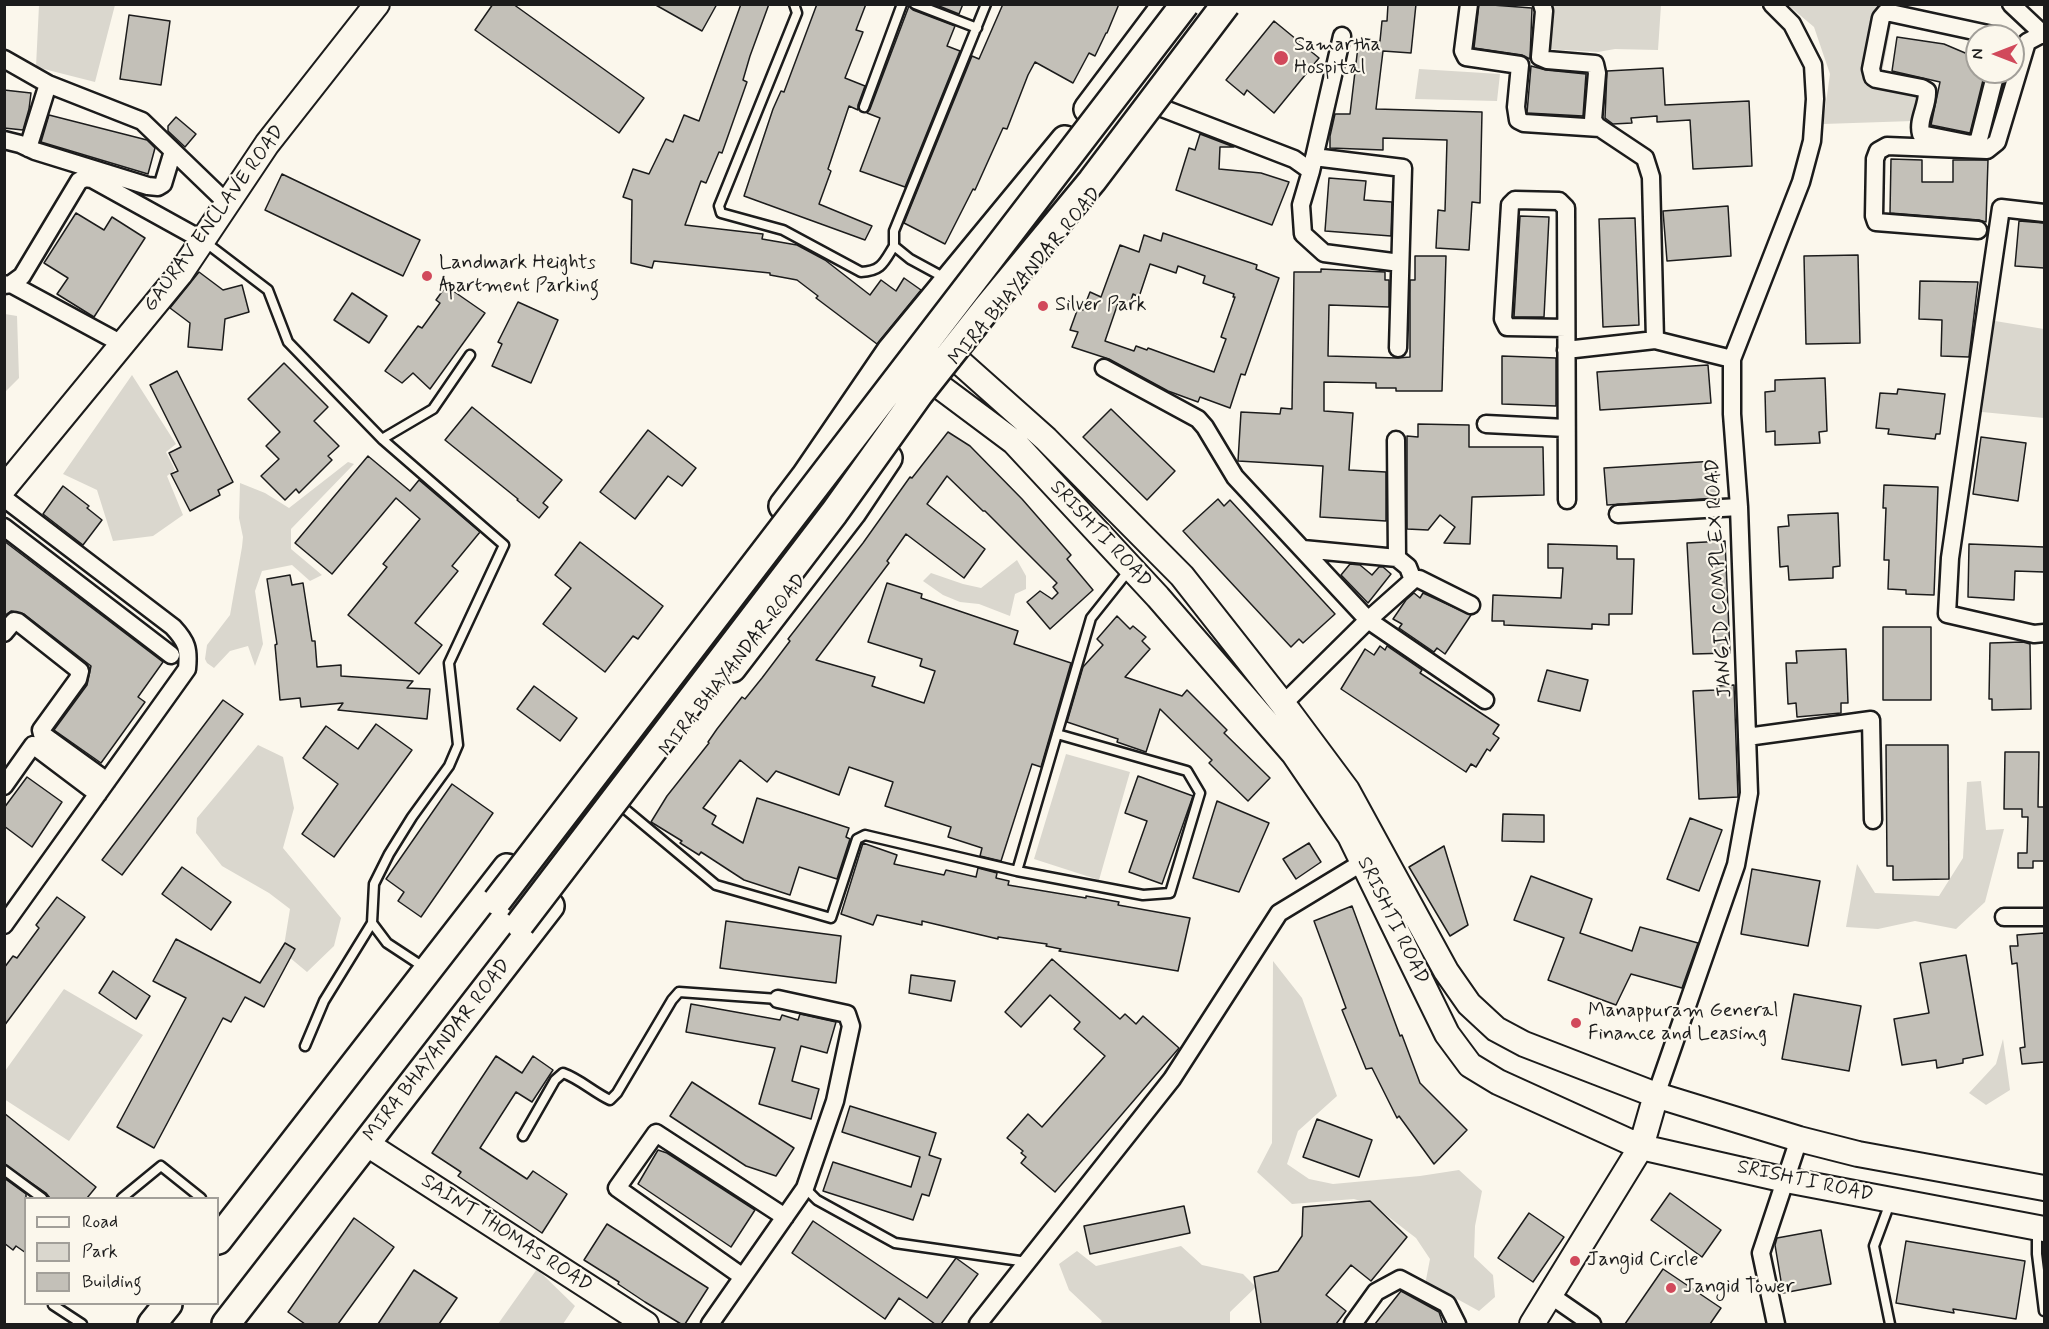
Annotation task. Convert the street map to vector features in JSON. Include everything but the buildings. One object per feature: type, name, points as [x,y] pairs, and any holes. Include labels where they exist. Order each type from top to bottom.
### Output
[{"type":"main road","name":"GAURAV ENCLAVE ROAD","points":[[4,488],[180,274],[267,144],[377,4]]},
{"type":"main road","points":[[224,1227],[410,993],[805,477],[913,322],[1052,157],[1167,4]]},
{"type":"main road","points":[[410,993],[456,955],[1185,4]]},
{"type":"main road","points":[[457,1027],[486,968],[834,513],[919,394],[1092,181],[1226,4]]},
{"type":"main road","name":"MIRA BHAYANDAR ROAD","points":[[226,1324],[852,512],[958,358],[1097,193],[1240,4]]},
{"type":"main road","name":"SRISHTI ROAD","points":[[913,322],[958,358],[1046,439],[1182,576],[1283,704],[1330,786],[1350,836],[1447,1034],[1470,1065],[1498,1083],[1641,1147],[1786,1180],[2041,1229]]},
{"type":"main road","name":"SRISHTI ROAD","points":[[891,351],[939,384],[1014,442],[1158,597],[1294,754],[1330,786],[1347,790],[1446,971],[1469,1004],[1496,1029],[1524,1044],[1656,1095],[1799,1139],[1858,1154],[2044,1188]]},
{"type":"main road","points":[[1158,597],[1182,576]]},
{"type":"main road","points":[[1532,1324],[1641,1147],[1656,1095]]},
{"type":"main road","name":"SAINT THOMAS ROAD","points":[[367,1144],[646,1324]]},
{"type":"main road","points":[[152,1324],[167,1305]]},
{"type":"street","points":[[1468,4],[1463,51],[1466,57],[1520,65],[1516,107],[1518,120],[1524,123],[1600,128]]},
{"type":"street","points":[[1542,4],[1544,11],[1540,57],[1547,60],[1595,64],[1597,73],[1593,120],[1600,128],[1645,158],[1651,177],[1655,340]]},
{"type":"street","points":[[1566,350],[1655,340],[1732,359],[1801,182],[1812,141],[1815,99],[1813,65],[1792,24],[1772,4]]},
{"type":"street","points":[[2011,4],[2044,34]]},
{"type":"street","points":[[1965,29],[1886,12],[1881,18],[1871,69],[1873,77],[1927,91],[1920,126],[1921,134],[1971,144],[1979,139],[1993,84]]},
{"type":"street","points":[[2025,40],[2044,34]]},
{"type":"street","points":[[1342,36],[1301,205],[1303,234],[1324,254],[1400,263]]},
{"type":"street","points":[[4,59],[48,84],[142,121],[228,204]]},
{"type":"street","points":[[28,148],[48,84]]},
{"type":"street","points":[[1978,230],[1876,222],[1874,216],[1875,159],[1878,151],[1887,146],[1987,150],[1993,147],[2010,84]]},
{"type":"street","points":[[1162,108],[1312,164],[1403,168],[1398,348]]},
{"type":"street","points":[[4,140],[148,186],[158,187],[163,184],[172,151]]},
{"type":"street","points":[[8,284],[22,276],[79,181],[85,178],[92,179],[204,241]]},
{"type":"street","points":[[1566,328],[1507,327],[1503,319],[1510,205],[1515,200],[1559,201],[1566,208],[1567,500]]},
{"type":"street","points":[[2044,213],[2001,208],[1950,558],[1947,614],[2034,634],[2044,633]]},
{"type":"street","points":[[8,284],[122,344]]},
{"type":"street","name":"JANGID COMPLEX ROAD","points":[[1656,1095],[1736,866],[1749,793],[1739,507],[1732,414],[1732,359]]},
{"type":"street","points":[[1104,369],[1198,419],[1235,477],[1368,620],[1485,700]]},
{"type":"street","points":[[1486,424],[1566,428]]},
{"type":"street","points":[[1396,440],[1397,558]]},
{"type":"street","points":[[4,498],[173,627],[184,639],[189,654],[187,669],[4,925]]},
{"type":"street","points":[[1618,514],[1739,507]]},
{"type":"street","points":[[4,527],[171,655]]},
{"type":"street","points":[[1303,549],[1397,558],[1408,567],[1413,580]]},
{"type":"street","points":[[1283,704],[1368,620],[1413,580],[1419,579],[1471,605]]},
{"type":"street","points":[[138,629],[152,611]]},
{"type":"street","points":[[4,633],[14,621],[18,622],[80,671],[78,679],[41,730],[45,737],[102,788]]},
{"type":"street","points":[[1747,737],[1871,720],[1873,820]]},
{"type":"street","points":[[4,786],[33,745],[102,788]]},
{"type":"street","points":[[978,1324],[1172,1079],[1279,913],[1363,862]]},
{"type":"street","points":[[2004,917],[2044,917]]},
{"type":"street","points":[[710,1324],[805,1188],[835,1101],[851,1026],[847,1014],[778,999]]},
{"type":"street","points":[[743,1277],[617,1188],[656,1133],[785,1217]]},
{"type":"street","points":[[1776,1324],[1761,1253],[1799,1139]]},
{"type":"street","points":[[1353,1324],[1376,1292],[1400,1279],[1447,1304],[1457,1324]]},
{"type":"street","points":[[1550,1295],[1592,1324]]},
{"type":"lane","points":[[794,4],[797,13],[719,206],[721,213],[783,230],[861,272],[872,272],[880,268],[894,246],[894,231],[986,4]]},
{"type":"lane","points":[[864,107],[902,4]]},
{"type":"lane","points":[[915,4],[977,28]]},
{"type":"lane","points":[[204,241],[268,290],[288,342],[382,439],[504,545],[449,663],[458,745],[449,766],[412,817],[389,854],[374,884],[372,923],[324,1001],[305,1046]]},
{"type":"lane","points":[[894,246],[910,259],[948,280]]},
{"type":"lane","points":[[382,439],[433,408],[470,355]]},
{"type":"lane","points":[[1017,871],[1091,618],[1131,569]]},
{"type":"lane","points":[[625,808],[716,885],[831,918],[857,839],[865,835],[1017,871],[1143,895],[1170,892],[1200,793],[1187,771],[1057,734]]},
{"type":"lane","points":[[372,923],[387,943],[427,970]]},
{"type":"lane","points":[[523,1136],[555,1080],[563,1073],[573,1076],[598,1095],[610,1100],[617,1093],[679,992],[778,999]]},
{"type":"lane","points":[[123,1197],[161,1166],[200,1197]]},
{"type":"lane","points":[[4,1170],[41,1197]]},
{"type":"lane","points":[[805,1188],[817,1200],[895,1243],[1028,1262]]},
{"type":"lane","points":[[1890,1324],[1874,1246],[1892,1200]]},
{"type":"lane","points":[[2041,1229],[2037,1254],[2044,1311]]},
{"type":"lane","points":[[53,1305],[82,1324]]},
{"type":"green space","points":[[39,5],[115,5],[95,82],[36,67]]},
{"type":"green space","points":[[1549,5],[1661,5],[1658,50],[1615,49],[1598,52],[1545,49]]},
{"type":"green space","points":[[1788,5],[1895,5],[1880,83],[1922,95],[1913,121],[1823,124],[1830,74],[1814,27]]},
{"type":"green space","points":[[1419,69],[1500,74],[1497,101],[1415,99]]},
{"type":"green space","points":[[5,314],[17,316],[19,378],[5,392]]},
{"type":"green space","points":[[1995,321],[2044,329],[2044,418],[1982,412]]},
{"type":"green space","points":[[132,375],[176,444],[166,452],[175,470],[167,476],[183,515],[153,536],[113,541],[97,490],[63,474]]},
{"type":"green space","points":[[348,462],[354,464],[291,529],[291,549],[322,575],[310,581],[292,565],[262,571],[255,591],[263,644],[255,666],[248,646],[230,651],[214,668],[205,659],[207,645],[230,615],[242,547],[243,537],[239,518],[240,483],[265,493],[289,508]]},
{"type":"green space","points":[[1017,560],[1026,576],[1026,589],[1015,594],[1010,616],[979,604],[960,602],[943,595],[923,581],[931,573],[981,588]]},
{"type":"green space","points":[[258,745],[283,757],[294,808],[283,848],[341,918],[334,946],[307,972],[283,952],[290,909],[269,893],[222,866],[196,833],[197,818]]},
{"type":"green space","points":[[1066,754],[1130,772],[1099,880],[1034,859]]},
{"type":"green space","points":[[1981,781],[1986,830],[2004,829],[1985,902],[1956,929],[1915,921],[1878,929],[1846,927],[1857,864],[1875,893],[1939,896],[1963,858],[1967,782]]},
{"type":"green space","points":[[1273,961],[1302,998],[1337,1096],[1298,1131],[1287,1164],[1309,1179],[1333,1184],[1459,1170],[1482,1191],[1475,1226],[1474,1257],[1493,1275],[1495,1297],[1479,1311],[1425,1285],[1430,1259],[1416,1238],[1373,1205],[1354,1199],[1292,1204],[1257,1172],[1272,1143]]},
{"type":"green space","points":[[64,989],[143,1035],[69,1141],[4,1099],[5,1071]]},
{"type":"green space","points":[[2003,1039],[2010,1090],[1986,1105],[1969,1093],[1996,1064]]},
{"type":"green space","points":[[1181,1246],[1202,1265],[1243,1274],[1256,1287],[1230,1312],[1230,1324],[1100,1324],[1102,1321],[1069,1290],[1059,1264],[1077,1251],[1096,1266]]},
{"type":"green space","points":[[537,1269],[575,1306],[563,1324],[498,1324]]},
{"type":"place","name":"Samartha Hospital","points":[[1281,58]]},
{"type":"place","name":"Landmark Heights Apartment Parking","points":[[427,276]]},
{"type":"place","name":"Silver Park","points":[[1043,306]]},
{"type":"place","name":"Manappuram General Finance and Leasing","points":[[1576,1023]]},
{"type":"place","name":"Jangid Circle","points":[[1575,1261]]},
{"type":"place","name":"Jangid Tower","points":[[1671,1288]]}]
